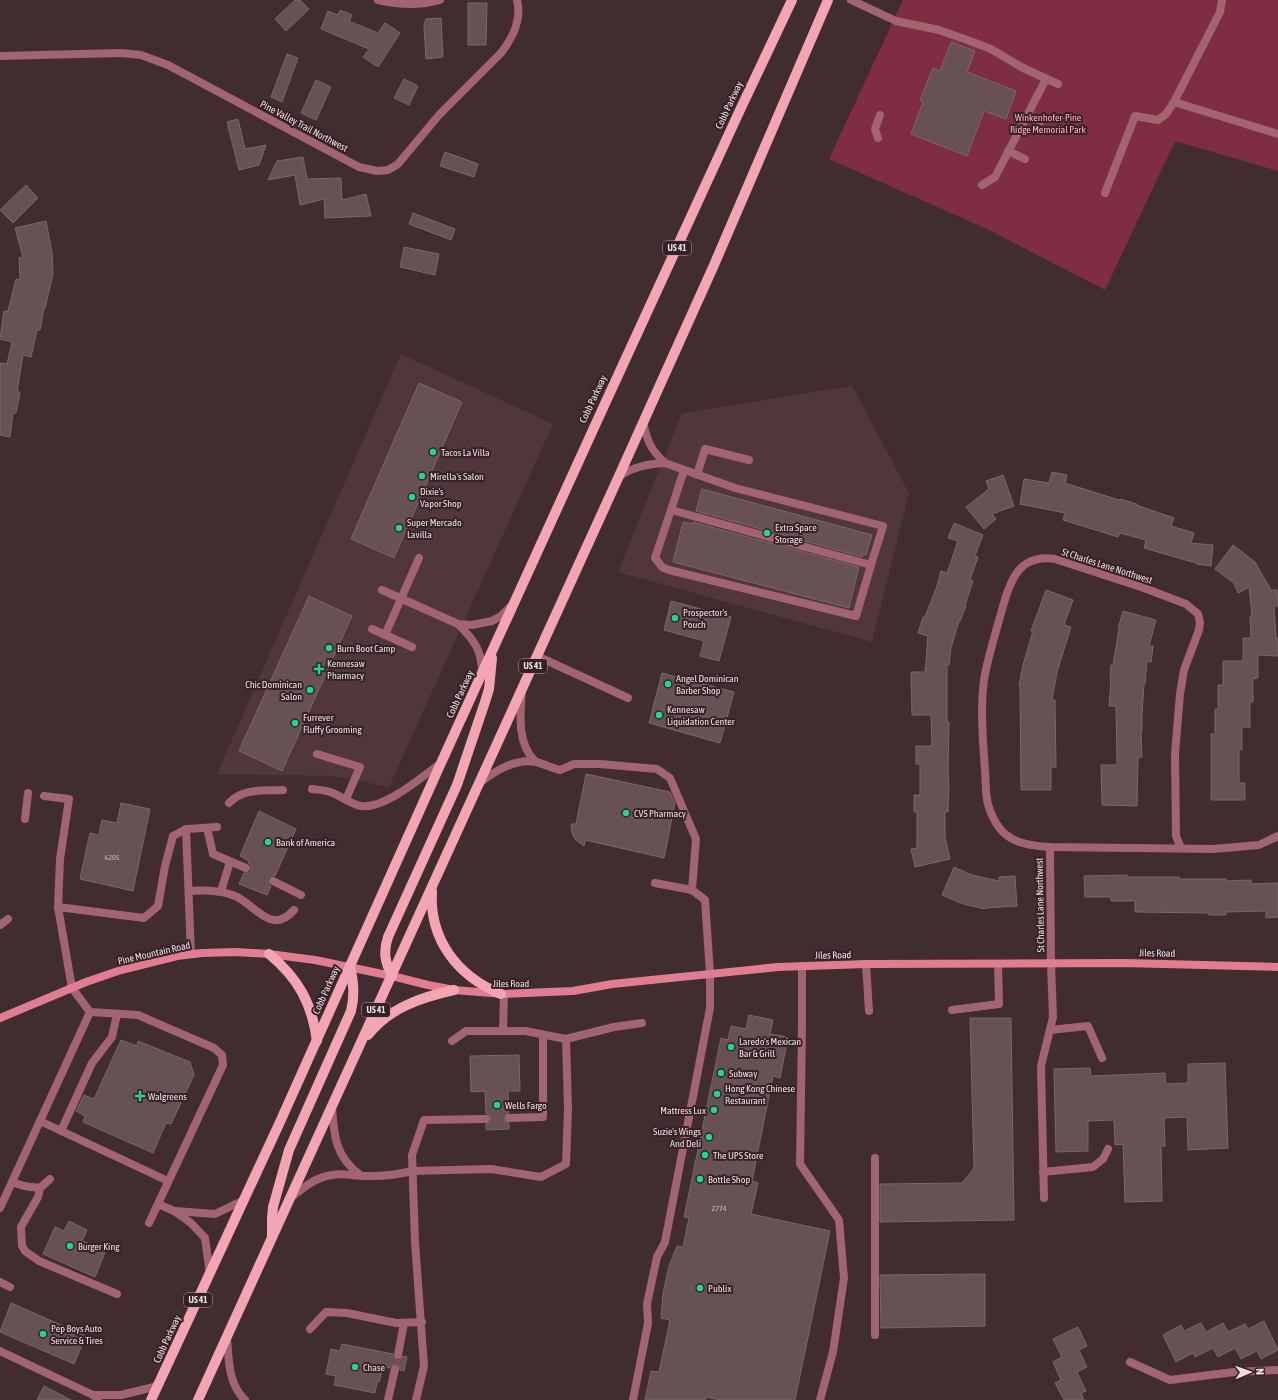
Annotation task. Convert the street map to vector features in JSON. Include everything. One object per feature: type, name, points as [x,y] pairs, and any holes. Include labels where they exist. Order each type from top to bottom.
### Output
[{"type":"main road","name":"Cobb Parkway","points":[[151,1400],[317,1041],[514,603],[792,0]]},
{"type":"main road","name":"US 41","points":[[198,1400],[481,782],[714,265],[828,0]]},
{"type":"main road","points":[[392,976],[386,961],[385,947],[388,937],[457,785],[489,689],[492,652]]},
{"type":"main road","points":[[432,887],[431,899],[434,923],[441,941],[449,954],[467,974],[488,989],[502,994]]},
{"type":"main road","points":[[269,954],[290,973],[301,989],[309,1005],[317,1041]]},
{"type":"main road","points":[[272,1238],[273,1208],[290,1150],[351,1011],[354,983],[350,967]]},
{"type":"main road","points":[[360,1044],[379,1023],[392,1013],[421,999],[454,990]]},
{"type":"street","points":[[378,0],[402,5],[419,4],[440,0]]},
{"type":"street","name":"Pine Valley Trail Northwest","points":[[0,56],[108,52],[134,54],[148,57],[168,65],[359,167],[377,171],[388,170],[398,164],[439,116],[501,53],[517,25],[517,0]]},
{"type":"street","points":[[851,0],[896,21],[939,30],[991,49],[1023,68],[1058,84]]},
{"type":"street","points":[[1104,193],[1135,116],[1158,120],[1166,114],[1174,102],[1220,12],[1222,0]]},
{"type":"street","points":[[982,185],[995,177],[1046,79]]},
{"type":"street","points":[[1174,102],[1278,134]]},
{"type":"street","points":[[878,138],[875,129],[880,115]]},
{"type":"street","points":[[1027,116],[1041,121]]},
{"type":"street","points":[[1008,151],[1025,159]]},
{"type":"street","points":[[643,422],[647,441],[665,463],[736,488],[883,526],[856,616],[662,567],[655,558],[684,470]]},
{"type":"street","points":[[696,475],[705,449],[749,460]]},
{"type":"street","points":[[619,476],[641,466],[665,463]]},
{"type":"street","points":[[671,510],[871,565]]},
{"type":"street","points":[[385,635],[419,558]]},
{"type":"street","name":"St Charles Lane Northwest","points":[[1181,848],[1176,836],[1175,754],[1180,694],[1184,670],[1199,630],[1200,622],[1198,614],[1186,604],[1144,588],[1055,559],[1046,558],[1029,562],[1020,569],[1013,581],[1003,606],[988,658],[984,680],[983,736],[988,804],[999,828],[1012,839],[1032,846],[1050,847],[1213,849],[1240,848],[1259,845],[1278,836]]},
{"type":"street","points":[[382,590],[458,624],[472,625],[492,621],[501,616],[514,603]]},
{"type":"street","points":[[458,624],[470,636],[476,645],[480,655],[482,676]]},
{"type":"street","points":[[372,628],[412,646]]},
{"type":"street","points":[[537,656],[628,698]]},
{"type":"street","points":[[523,689],[521,724],[523,740],[526,749],[536,762]]},
{"type":"street","points":[[317,754],[360,767],[346,799]]},
{"type":"street","points":[[481,782],[490,775],[522,762],[536,762],[560,770],[574,764],[600,764],[658,769],[670,778],[696,839],[692,890]]},
{"type":"street","points":[[312,789],[332,792],[361,806],[377,803],[406,789],[441,763]]},
{"type":"street","points":[[229,803],[235,797],[243,793],[283,790]]},
{"type":"street","points":[[25,819],[28,793]]},
{"type":"street","points":[[44,796],[69,800],[60,859],[58,907],[72,988],[90,1012],[138,1016],[214,1048],[222,1055],[223,1065],[149,1223]]},
{"type":"street","points":[[58,907],[144,918],[158,906],[165,866],[173,836],[186,829],[217,827]]},
{"type":"street","points":[[207,828],[213,854],[246,868]]},
{"type":"street","points":[[186,829],[191,954]]},
{"type":"street","name":"St Charles Lane Northwest","points":[[1044,1198],[1041,1066],[1053,1017],[1050,847]]},
{"type":"street","points":[[221,891],[230,862]]},
{"type":"street","points":[[273,881],[301,895]]},
{"type":"street","points":[[633,1400],[648,1323],[647,1304],[657,1257],[665,1242],[710,1008],[710,973],[705,900],[692,890],[655,883]]},
{"type":"street","points":[[189,891],[221,891],[236,897],[265,918],[272,920],[285,918],[294,910]]},
{"type":"street","points":[[0,925],[8,919]]},
{"type":"street","name":"Pine Mountain Road","points":[[0,1018],[86,982],[121,970],[177,956],[202,952],[269,954],[316,960],[392,976]]},
{"type":"street","name":"Jiles Road","points":[[392,976],[454,990],[502,994],[573,991],[612,984],[710,973],[802,966],[866,964],[1157,963],[1278,967]]},
{"type":"street","points":[[866,964],[869,1011]]},
{"type":"street","points":[[952,1010],[999,1004],[998,964]]},
{"type":"street","points":[[802,966],[800,1164],[839,1220],[844,1278],[833,1352],[820,1400]]},
{"type":"street","points":[[502,994],[503,1031]]},
{"type":"street","points":[[0,1208],[90,1012]]},
{"type":"street","points":[[61,1131],[92,1063],[112,1037],[117,1014]]},
{"type":"street","points":[[452,1041],[466,1031],[525,1031],[566,1039],[614,1027],[642,1023]]},
{"type":"street","points":[[1050,1030],[1088,1026],[1102,1058]]},
{"type":"street","points":[[509,1118],[542,1117],[543,1035]]},
{"type":"street","points":[[290,1198],[318,1179],[333,1175],[374,1176],[412,1170],[491,1169],[541,1177],[566,1164],[568,1109],[566,1039]]},
{"type":"street","points":[[332,1107],[334,1133],[338,1149],[348,1164],[360,1175]]},
{"type":"street","points":[[416,1400],[424,1366],[415,1234],[412,1155],[424,1120],[486,1119]]},
{"type":"street","points":[[40,1121],[168,1181]]},
{"type":"street","points":[[1043,1172],[1093,1167],[1103,1159],[1108,1149]]},
{"type":"street","points":[[875,1158],[875,1335]]},
{"type":"street","points":[[50,1179],[40,1188],[38,1197],[21,1227],[22,1246],[25,1252],[39,1261],[117,1294]]},
{"type":"street","points":[[12,1182],[24,1186],[40,1188]]},
{"type":"street","points":[[158,1204],[174,1210],[215,1214],[244,1200]]},
{"type":"street","points":[[174,1210],[191,1223],[205,1238],[210,1275]]},
{"type":"street","points":[[0,1282],[10,1287]]},
{"type":"street","points":[[310,1329],[326,1312],[347,1313],[396,1323],[422,1322]]},
{"type":"street","points":[[398,1355],[404,1323]]},
{"type":"street","points":[[227,1338],[231,1374],[234,1386],[245,1400]]},
{"type":"street","points":[[0,1351],[95,1397],[121,1395],[158,1386]]},
{"type":"street","points":[[1130,1362],[1170,1380],[1234,1372],[1278,1370]]},
{"type":"street","points":[[388,1400],[395,1369]]},
{"type":"shaded area","points":[[401,354],[553,424],[389,787],[335,776],[217,774]]},
{"type":"shaded area","name":"Extra Space Storage","points":[[852,386],[909,493],[872,642],[618,572],[682,413]]},
{"type":"green space","name":"Winkenhofer-Pine Ridge Memorial Park","points":[[903,0],[1278,0],[1278,171],[1175,141],[1105,290],[987,229],[829,159]]},
{"type":"building","points":[[295,0],[300,0],[309,9],[286,31],[275,19]]},
{"type":"building","points":[[468,3],[487,3],[486,45],[468,45]]},
{"type":"building","points":[[340,10],[352,15],[349,21],[378,33],[385,23],[400,33],[378,67],[363,57],[369,49],[321,29],[328,11],[338,15]]},
{"type":"building","points":[[441,18],[443,57],[426,59],[424,25],[426,19]]},
{"type":"building","points":[[951,42],[975,51],[967,72],[1016,91],[1006,119],[984,111],[967,156],[911,134],[923,102],[920,100],[933,68],[940,71]]},
{"type":"building","points":[[287,54],[298,58],[282,102],[271,97]]},
{"type":"building","points":[[404,79],[418,86],[409,105],[394,98]]},
{"type":"building","points":[[316,80],[331,87],[316,120],[301,113]]},
{"type":"building","points":[[238,119],[245,149],[266,145],[259,165],[239,170],[227,122]]},
{"type":"building","points":[[445,152],[478,164],[474,177],[440,166]]},
{"type":"building","points":[[303,157],[307,179],[341,178],[342,200],[366,194],[371,216],[325,218],[324,199],[300,205],[295,175],[268,180],[277,161]]},
{"type":"building","points":[[26,185],[38,198],[13,223],[0,210]]},
{"type":"building","points":[[413,213],[455,229],[451,240],[409,224]]},
{"type":"building","points":[[46,221],[52,252],[53,274],[40,330],[37,330],[31,357],[23,355],[17,392],[20,392],[16,413],[13,413],[10,437],[0,435],[0,363],[7,364],[12,342],[0,339],[4,311],[8,311],[16,279],[20,280],[19,258],[23,257],[15,228]]},
{"type":"building","points":[[404,247],[439,254],[435,275],[400,267]]},
{"type":"building","points":[[419,383],[462,402],[394,558],[351,539]]},
{"type":"building","points":[[1052,472],[1067,475],[1065,483],[1137,504],[1136,505],[1174,518],[1171,526],[1194,533],[1191,543],[1213,545],[1211,566],[1196,564],[1144,548],[1146,540],[1120,533],[1118,537],[1063,520],[1065,513],[1020,504],[1024,479],[1049,483]]},
{"type":"building","points":[[1003,475],[1014,506],[992,514],[996,519],[984,529],[966,507],[989,489],[986,481]]},
{"type":"building","points":[[702,489],[872,535],[866,555],[863,554],[862,557],[696,511]]},
{"type":"building","points":[[683,522],[692,524],[693,522],[859,567],[849,608],[673,562]]},
{"type":"building","points":[[954,523],[983,535],[975,556],[978,557],[970,580],[973,581],[951,648],[949,665],[947,665],[949,786],[948,812],[945,812],[945,837],[950,859],[915,867],[911,849],[917,848],[917,812],[914,812],[914,795],[920,795],[920,764],[916,764],[916,746],[932,746],[931,715],[912,715],[911,672],[925,672],[928,636],[918,633],[923,617],[925,617],[937,586],[941,571],[947,573],[958,541],[948,538]]},
{"type":"building","points":[[1233,545],[1255,562],[1271,590],[1277,590],[1278,606],[1274,606],[1276,638],[1278,638],[1278,656],[1258,655],[1258,678],[1253,679],[1253,702],[1250,702],[1250,727],[1242,727],[1242,750],[1239,750],[1239,783],[1245,783],[1245,800],[1211,800],[1211,734],[1215,734],[1215,709],[1218,709],[1218,685],[1223,685],[1223,661],[1243,661],[1243,638],[1251,638],[1250,616],[1252,616],[1249,587],[1238,593],[1234,583],[1215,569]]},
{"type":"building","points":[[1046,590],[1073,600],[1064,625],[1071,627],[1057,672],[1052,700],[1055,700],[1056,767],[1051,767],[1051,790],[1021,790],[1019,686],[1023,665],[1033,631],[1031,631]]},
{"type":"building","points":[[309,596],[352,616],[282,771],[239,751]]},
{"type":"building","points":[[671,601],[731,617],[719,661],[700,656],[704,641],[664,630]]},
{"type":"building","points":[[1123,611],[1156,620],[1149,646],[1153,646],[1151,662],[1147,661],[1144,684],[1141,731],[1142,757],[1138,757],[1137,806],[1102,805],[1101,765],[1117,765],[1116,706],[1109,706],[1111,665],[1113,665],[1118,629]]},
{"type":"building","points":[[662,673],[734,692],[720,743],[649,723]]},
{"type":"building","name":"CVS Pharmacy","points":[[586,774],[670,792],[675,803],[664,858],[585,840],[584,846],[575,839],[572,833],[571,824],[576,824]]},
{"type":"building","points":[[121,803],[150,809],[133,891],[80,879],[90,833],[99,835],[102,820],[117,823]]},
{"type":"building","name":"Bank of America","points":[[259,811],[296,829],[275,876],[270,876],[268,879],[268,884],[271,886],[267,895],[239,884],[244,873],[249,873],[251,870],[251,865],[248,863],[249,861],[240,856]]},
{"type":"building","points":[[954,867],[972,875],[999,881],[999,877],[1015,876],[1017,906],[985,909],[963,904],[942,895]]},
{"type":"building","points":[[1127,875],[1127,877],[1226,879],[1226,881],[1251,880],[1251,884],[1278,883],[1278,917],[1266,918],[1266,911],[1226,912],[1226,915],[1209,915],[1209,913],[1135,912],[1135,901],[1111,901],[1111,897],[1085,897],[1084,876]]},
{"type":"building","points":[[749,1015],[773,1020],[770,1034],[788,1037],[780,1078],[773,1076],[752,1181],[758,1183],[751,1214],[830,1231],[795,1400],[720,1400],[706,1397],[705,1400],[645,1400],[651,1371],[659,1372],[670,1320],[661,1318],[663,1293],[669,1266],[677,1246],[683,1247],[689,1218],[684,1217],[721,1038],[728,1040],[731,1026],[746,1029]]},
{"type":"building","points":[[970,1018],[1011,1018],[1014,1220],[880,1222],[880,1184],[962,1183],[974,1168]]},
{"type":"building","name":"Walgreens","points":[[121,1040],[137,1046],[138,1041],[190,1062],[194,1075],[171,1124],[166,1123],[153,1153],[83,1122],[85,1116],[76,1111],[84,1095],[94,1099]]},
{"type":"building","name":"Wells Fargo","points":[[519,1055],[520,1091],[508,1091],[509,1113],[506,1114],[504,1118],[505,1121],[509,1123],[509,1129],[486,1130],[486,1124],[491,1122],[491,1119],[489,1114],[486,1114],[485,1091],[471,1092],[470,1056]]},
{"type":"building","points":[[1225,1063],[1228,1148],[1188,1150],[1187,1117],[1164,1118],[1165,1146],[1161,1146],[1162,1201],[1125,1202],[1123,1144],[1115,1145],[1114,1120],[1088,1121],[1088,1151],[1056,1152],[1054,1069],[1090,1068],[1091,1076],[1165,1073],[1166,1084],[1188,1083],[1188,1064]]},
{"type":"building","name":"Burger King","points":[[69,1221],[87,1230],[82,1241],[106,1250],[95,1277],[43,1254],[55,1227],[64,1231]]},
{"type":"building","points":[[985,1274],[985,1326],[881,1328],[880,1275]]},
{"type":"building","name":"Pep Boys Auto Service & Tires","points":[[11,1303],[86,1336],[74,1364],[0,1332]]},
{"type":"building","points":[[1264,1321],[1278,1350],[1261,1359],[1257,1351],[1241,1359],[1235,1348],[1218,1357],[1213,1348],[1195,1357],[1193,1353],[1176,1362],[1163,1335],[1181,1325],[1184,1331],[1201,1323],[1206,1332],[1223,1323],[1228,1332],[1245,1324],[1248,1329]]},
{"type":"building","points":[[1078,1327],[1087,1346],[1079,1350],[1087,1367],[1077,1372],[1086,1391],[1081,1393],[1084,1400],[1064,1400],[1055,1383],[1061,1380],[1053,1362],[1062,1357],[1053,1339]]},
{"type":"building","name":"Chase","points":[[342,1344],[393,1354],[393,1357],[397,1360],[400,1360],[403,1356],[407,1357],[404,1371],[400,1370],[399,1365],[396,1364],[391,1365],[390,1368],[383,1366],[379,1382],[377,1382],[375,1393],[334,1385],[336,1376],[326,1374],[331,1349],[340,1351]]},
{"type":"building","points":[[44,1386],[71,1400],[37,1400]]},
{"type":"place","name":"Tacos La Villa","points":[[433,452]]},
{"type":"place","name":"Mirella's Salon","points":[[422,476]]},
{"type":"place","name":"Dixie's Vapor Shop","points":[[412,497]]},
{"type":"place","name":"Super Mercado Lavilla","points":[[399,528]]},
{"type":"place","name":"Extra Space Storage","points":[[767,533]]},
{"type":"place","name":"Prospector's Pouch","points":[[675,618]]},
{"type":"place","name":"Burn Boot Camp","points":[[329,648]]},
{"type":"place","name":"Kennesaw Pharmacy","points":[[319,669]]},
{"type":"place","name":"Angel Dominican Barber Shop","points":[[668,684]]},
{"type":"place","name":"Chic Dominican Salon","points":[[310,690]]},
{"type":"place","name":"Kennesaw Liquidation Center","points":[[659,715]]},
{"type":"place","name":"Furrever Fluffy Grooming","points":[[295,723]]},
{"type":"place","name":"CVS Pharmacy","points":[[626,813]]},
{"type":"place","name":"Bank of America","points":[[268,842]]},
{"type":"place","name":"Laredo's Mexican Bar & Grill","points":[[731,1047]]},
{"type":"place","name":"Subway","points":[[721,1073]]},
{"type":"place","name":"Hong Kong Chinese Restaurant","points":[[717,1094]]},
{"type":"place","name":"Walgreens","points":[[140,1096]]},
{"type":"place","name":"Wells Fargo","points":[[497,1105]]},
{"type":"place","name":"Mattress Lux","points":[[714,1110]]},
{"type":"place","name":"Suzie's Wings And Deli","points":[[709,1137]]},
{"type":"place","name":"The UPS Store","points":[[705,1155]]},
{"type":"place","name":"Bottle Shop","points":[[700,1179]]},
{"type":"place","name":"Burger King","points":[[70,1246]]},
{"type":"place","name":"Publix","points":[[700,1288]]},
{"type":"place","name":"Pep Boys Auto Service & Tires","points":[[43,1334]]},
{"type":"place","name":"Chase","points":[[355,1367]]}]
